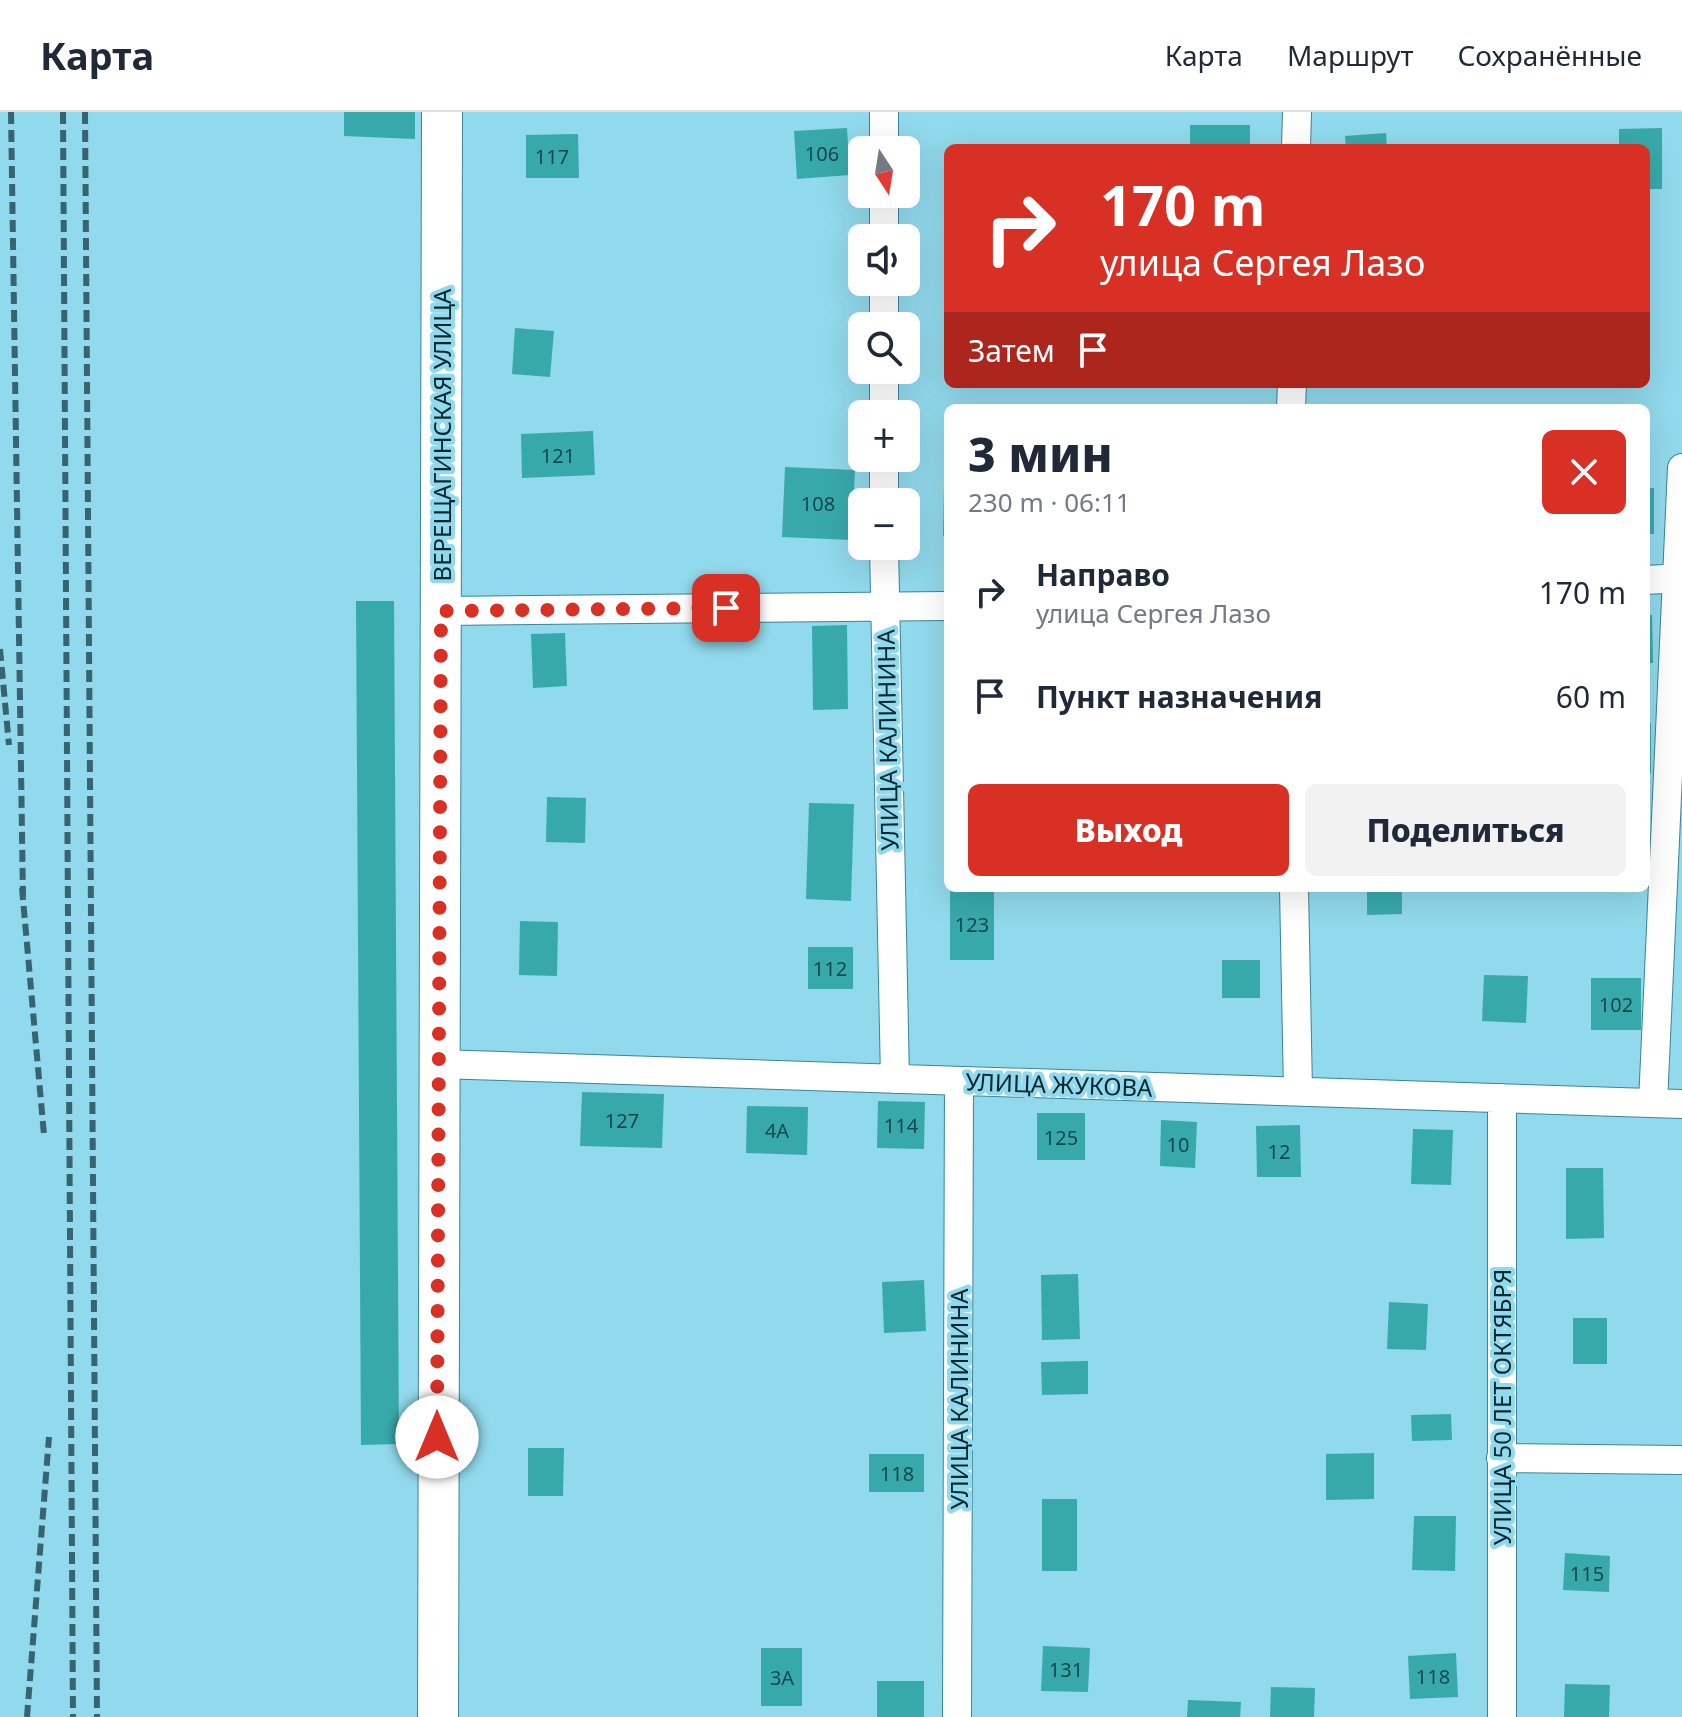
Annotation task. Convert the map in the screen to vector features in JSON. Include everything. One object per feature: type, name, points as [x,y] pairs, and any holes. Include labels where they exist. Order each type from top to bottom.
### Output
[{"type":"main road","name":"ВЕРЕЩАГИНСКАЯ УЛИЦА","points":[[438,1717],[437,1064],[442,112]]},
{"type":"street","points":[[884,112],[884,136]]},
{"type":"street","points":[[1296,144],[1297,112]]},
{"type":"street","points":[[1653,1103],[1680,578],[1682,468]]},
{"type":"street","name":"УЛИЦА КАЛИНИНА","points":[[884,560],[895,1079]]},
{"type":"street","points":[[1650,580],[1680,578]]},
{"type":"street","points":[[441,611],[944,606]]},
{"type":"street","points":[[1294,892],[1298,1091]]},
{"type":"street","name":"УЛИЦА ЖУКОВА","points":[[437,1064],[1682,1104]]},
{"type":"street","name":"УЛИЦА КАЛИНИНА","points":[[957,1717],[959,1081]]},
{"type":"street","name":"УЛИЦА 50 ЛЕТ ОКТЯБРЯ","points":[[1502,1098],[1502,1717]]},
{"type":"street","points":[[1501,1458],[1682,1460]]},
{"type":"building","points":[[344,112],[415,112],[415,139],[344,136]]},
{"type":"building","points":[[1190,125],[1250,125],[1250,144],[1190,144]]},
{"type":"building","points":[[847,128],[848,175],[797,179],[794,131]]},
{"type":"building","points":[[1662,128],[1662,189],[1650,189],[1650,144],[1619,144],[1619,129]]},
{"type":"building","points":[[1386,133],[1387,144],[1346,144],[1345,136]]},
{"type":"building","points":[[578,134],[579,178],[526,178],[526,135]]},
{"type":"building","points":[[515,328],[554,331],[550,377],[512,374]]},
{"type":"building","points":[[593,431],[595,475],[522,478],[521,434]]},
{"type":"building","points":[[785,467],[855,472],[854,488],[848,488],[848,540],[782,537]]},
{"type":"building","points":[[1650,488],[1654,488],[1654,534],[1650,534]]},
{"type":"building","points":[[356,601],[394,601],[399,1444],[361,1445]]},
{"type":"building","points":[[1650,615],[1652,615],[1653,663],[1650,663]]},
{"type":"building","points":[[847,625],[848,709],[813,710],[812,626]]},
{"type":"building","points":[[565,633],[567,686],[533,688],[531,634]]},
{"type":"building","points":[[1650,723],[1651,723],[1650,774]]},
{"type":"building","points":[[547,797],[586,798],[585,843],[546,842]]},
{"type":"building","points":[[809,803],[854,804],[851,901],[806,899]]},
{"type":"building","points":[[950,892],[994,892],[994,960],[950,960]]},
{"type":"building","points":[[1367,892],[1402,892],[1402,914],[1367,915]]},
{"type":"building","points":[[520,921],[558,922],[557,976],[519,975]]},
{"type":"building","points":[[808,947],[853,947],[853,989],[808,989]]},
{"type":"building","points":[[1222,960],[1260,960],[1260,998],[1222,998]]},
{"type":"building","points":[[1484,975],[1528,976],[1526,1023],[1482,1021]]},
{"type":"building","points":[[1591,978],[1641,978],[1641,1030],[1591,1030]]},
{"type":"building","points":[[582,1092],[664,1094],[662,1148],[580,1146]]},
{"type":"building","points":[[878,1101],[925,1102],[924,1149],[877,1148]]},
{"type":"building","points":[[747,1106],[808,1107],[807,1155],[746,1153]]},
{"type":"building","points":[[1037,1113],[1085,1113],[1085,1160],[1037,1160]]},
{"type":"building","points":[[1161,1120],[1197,1122],[1195,1168],[1160,1166]]},
{"type":"building","points":[[1300,1125],[1301,1177],[1257,1177],[1256,1126]]},
{"type":"building","points":[[1413,1129],[1453,1130],[1451,1185],[1411,1184]]},
{"type":"building","points":[[1566,1168],[1603,1168],[1604,1238],[1566,1239]]},
{"type":"building","points":[[1078,1274],[1080,1339],[1042,1340],[1041,1275]]},
{"type":"building","points":[[924,1280],[926,1331],[884,1333],[882,1282]]},
{"type":"building","points":[[1389,1302],[1428,1304],[1426,1350],[1387,1349]]},
{"type":"building","points":[[1573,1318],[1607,1318],[1607,1364],[1573,1364]]},
{"type":"building","points":[[1088,1361],[1088,1394],[1042,1395],[1041,1362]]},
{"type":"building","points":[[1451,1414],[1452,1440],[1412,1441],[1411,1415]]},
{"type":"building","points":[[528,1448],[564,1448],[563,1496],[528,1496]]},
{"type":"building","points":[[1374,1453],[1374,1499],[1326,1500],[1326,1454]]},
{"type":"building","points":[[869,1454],[924,1454],[924,1492],[869,1492]]},
{"type":"building","points":[[1042,1499],[1077,1499],[1077,1571],[1042,1571]]},
{"type":"building","points":[[1414,1516],[1456,1516],[1455,1571],[1412,1570]]},
{"type":"building","points":[[1565,1553],[1610,1556],[1609,1592],[1563,1590]]},
{"type":"building","points":[[1043,1646],[1090,1648],[1088,1692],[1041,1691]]},
{"type":"building","points":[[761,1648],[802,1648],[802,1706],[761,1706]]},
{"type":"building","points":[[1456,1653],[1458,1697],[1410,1699],[1408,1656]]},
{"type":"building","points":[[877,1681],[924,1681],[924,1717],[877,1717]]},
{"type":"building","points":[[1565,1684],[1610,1685],[1609,1717],[1564,1717]]},
{"type":"building","points":[[1271,1687],[1315,1688],[1314,1717],[1270,1717]]},
{"type":"building","points":[[1188,1700],[1241,1702],[1240,1717],[1187,1717]]},
{"type":"railway","points":[[11,112],[23,898]]},
{"type":"railway","points":[[63,112],[73,1717]]},
{"type":"railway","points":[[85,112],[97,1717]]},
{"type":"railway","points":[[0,649],[9,745]]},
{"type":"railway","points":[[22,888],[44,1135]]},
{"type":"railway","points":[[27,1717],[49,1437]]},
{"type":"route","points":[[437,1437],[441,611],[726,608]]}]
